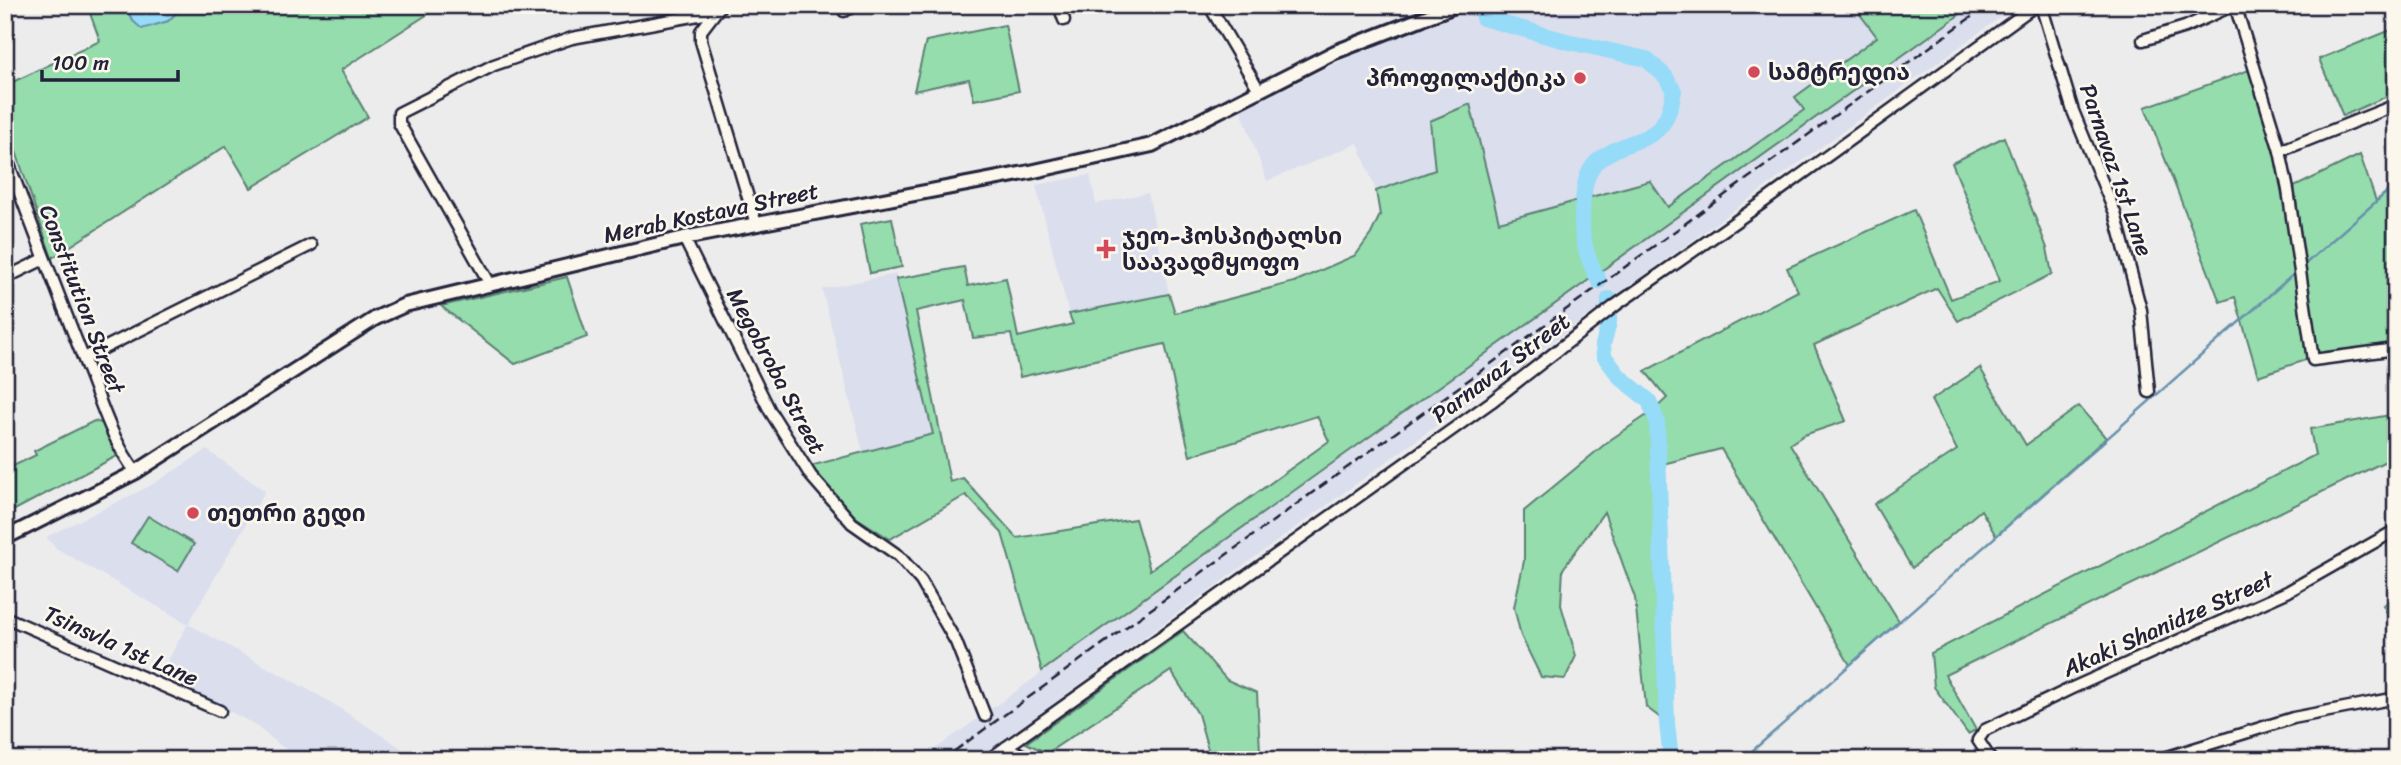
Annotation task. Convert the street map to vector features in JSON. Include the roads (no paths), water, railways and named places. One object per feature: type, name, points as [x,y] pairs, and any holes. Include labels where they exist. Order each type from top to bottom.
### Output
[{"type":"main road","name":"Merab Kostava Street","points":[[5,538],[130,475],[376,318],[404,305],[684,238],[1030,172],[1152,145],[1335,52],[1457,5]]},
{"type":"street","points":[[841,5],[844,11],[857,5]]},
{"type":"street","points":[[1059,5],[1064,20]]},
{"type":"street","points":[[1209,5],[1259,90]]},
{"type":"street","name":"Parnavaz Street","points":[[988,760],[1491,402],[1616,305],[2038,5]]},
{"type":"street","name":"Parnavaz 1st Lane","points":[[2038,5],[2073,111],[2115,213],[2141,310],[2149,392]]},
{"type":"street","points":[[2143,40],[2185,27],[2234,5],[2280,151],[2313,360],[2396,349]]},
{"type":"street","points":[[718,9],[701,31],[701,41],[756,224]]},
{"type":"street","points":[[490,284],[399,123],[399,113],[494,65],[572,38],[718,9]]},
{"type":"street","points":[[2280,151],[2396,105]]},
{"type":"street","name":"Constitution Street","points":[[5,154],[130,475]]},
{"type":"street","name":"Megobroba Street","points":[[684,238],[770,411],[811,476],[852,523],[900,556],[920,581],[956,642],[985,716]]},
{"type":"street","points":[[84,358],[311,245]]},
{"type":"street","points":[[5,278],[44,259]]},
{"type":"street","name":"Akaki Shanidze Street","points":[[1991,760],[1979,740],[1985,730],[2287,592],[2396,530]]},
{"type":"street","name":"Tsinsvla 1st Lane","points":[[5,617],[220,711]]},
{"type":"street","points":[[2158,760],[2293,718],[2396,698]]},
{"type":"street","points":[[1006,747],[1030,758],[1043,760]]},
{"type":"water","points":[[124,5],[189,5],[168,21],[142,29],[133,21]]},
{"type":"waterway","points":[[1483,18],[1646,59],[1665,76],[1674,91],[1669,110],[1656,131],[1613,150],[1596,162],[1589,174],[1584,192],[1582,228],[1585,248],[1599,281]]},
{"type":"waterway","points":[[2304,265],[2396,184]]},
{"type":"waterway","points":[[1742,760],[2296,272]]},
{"type":"waterway","points":[[1609,299],[1604,356],[1620,377],[1649,401],[1657,421],[1667,723],[1671,760]]},
{"type":"railway","points":[[942,760],[1988,5]]},
{"type":"place","name":"სამტრედია","points":[[1754,72]]},
{"type":"place","name":"პროფილაქტიკა","points":[[1580,78]]},
{"type":"place","name":"ჯეო-ჰოსპიტალსი საავადმყოფო","points":[[1106,249]]},
{"type":"place","name":"თეთრი გედი","points":[[193,513]]}]
